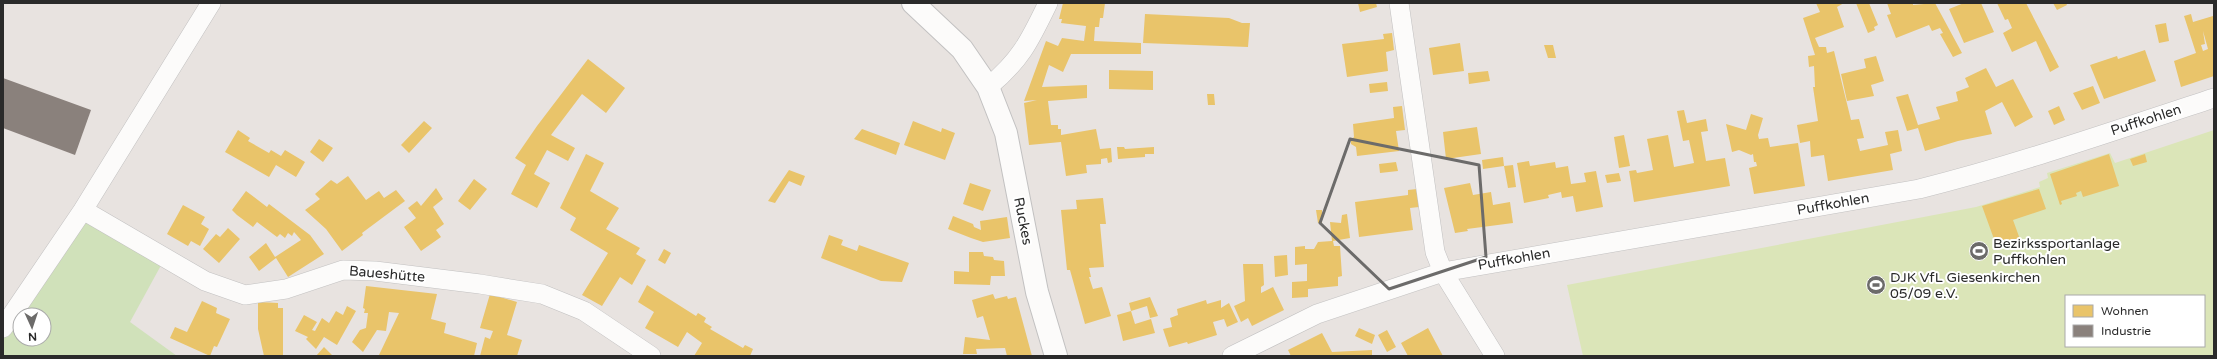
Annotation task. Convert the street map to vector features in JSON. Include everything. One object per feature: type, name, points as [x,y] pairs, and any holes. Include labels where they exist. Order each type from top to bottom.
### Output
[{"type":"main road","name":"Ruckes","points":[[913,3],[962,49],[988,87],[1006,133],[1037,292],[1056,356]]},
{"type":"street","points":[[3,328],[83,210],[211,3]]},
{"type":"street","points":[[988,87],[1008,71],[1028,44],[1048,3]]},
{"type":"street","points":[[1399,3],[1435,252],[1443,272],[1495,356]]},
{"type":"street","name":"Puffkohlen","points":[[1232,356],[1316,314],[1443,272],[1919,189],[1976,175],[2032,158],[2214,98]]},
{"type":"street","name":"Baueshütte","points":[[83,210],[205,281],[245,295],[286,289],[343,270],[375,271],[480,284],[542,294],[584,311],[650,356]]},
{"type":"highlighted area","points":[[1350,139],[1479,165],[1486,257],[1389,289],[1320,223]]},
{"type":"green space","name":"Bezirkssportanlage Puffkohlen","points":[[2214,130],[2214,356],[1583,356],[1567,285],[1976,207],[2040,187],[2039,182],[2048,178],[2047,173],[2110,153],[2115,163]]},
{"type":"green space","points":[[83,210],[165,258],[130,322],[177,356],[3,356],[3,327],[12,314],[12,347],[52,347],[52,307],[17,307]]},
{"type":"building: Wohnen","points":[[1063,3],[1105,3],[1103,18],[1100,18],[1099,27],[1095,27],[1094,41],[1141,43],[1141,54],[1071,54],[1063,72],[1049,65],[1042,87],[1087,85],[1087,98],[1048,101],[1051,125],[1058,125],[1058,129],[1061,129],[1061,135],[1096,129],[1100,149],[1111,148],[1112,162],[1108,163],[1107,158],[1101,159],[1101,164],[1086,165],[1087,173],[1066,176],[1061,142],[1029,145],[1024,103],[1037,100],[1024,101],[1046,41],[1058,46],[1062,38],[1084,41],[1086,26],[1061,23],[1062,19],[1059,19]]},
{"type":"building: Wohnen","points":[[1358,3],[1376,3],[1377,7],[1360,12]]},
{"type":"building: Wohnen","points":[[1816,3],[1844,3],[1837,7],[1844,27],[1815,38],[1819,47],[1826,47],[1827,53],[1834,51],[1851,120],[1859,119],[1864,138],[1857,139],[1860,151],[1888,145],[1885,132],[1898,130],[1902,151],[1890,154],[1893,170],[1828,181],[1824,155],[1811,157],[1810,141],[1800,143],[1797,125],[1818,121],[1813,87],[1815,87],[1814,66],[1809,67],[1808,56],[1815,55],[1803,18],[1820,12]]},
{"type":"building: Wohnen","points":[[1856,3],[1869,3],[1878,25],[1874,27],[1875,30],[1868,33]]},
{"type":"building: Wohnen","points":[[1887,3],[1913,3],[1913,5],[1935,3],[1962,53],[1953,57],[1940,34],[1943,33],[1940,28],[1932,31],[1929,25],[1896,38],[1887,15],[1891,14]]},
{"type":"building: Wohnen","points":[[1964,3],[1981,3],[1994,32],[1964,43],[1949,9]]},
{"type":"building: Wohnen","points":[[1997,3],[2026,3],[2059,67],[2050,72],[2036,41],[2012,52],[2003,33],[2012,28],[2008,19],[2005,20]]},
{"type":"building: Wohnen","points":[[2053,3],[2066,3],[2067,5],[2057,10]]},
{"type":"building: Wohnen","points":[[1145,14],[1229,18],[1242,23],[1250,23],[1248,47],[1143,43]]},
{"type":"building: Wohnen","points":[[2191,14],[2193,22],[2213,16],[2214,76],[2181,87],[2174,61],[2196,53],[2184,16]],"holes":[[[2203,31],[2208,49],[2203,51],[2201,45],[2205,44]]]},
{"type":"building: Wohnen","points":[[2166,23],[2169,41],[2159,43],[2155,25]]},
{"type":"building: Wohnen","points":[[1392,33],[1394,50],[1386,52],[1388,71],[1347,77],[1342,44],[1384,39],[1383,34]]},
{"type":"building: Wohnen","points":[[1460,43],[1464,71],[1433,75],[1429,48]]},
{"type":"building: Wohnen","points":[[1544,45],[1553,45],[1556,58],[1548,58]]},
{"type":"building: Wohnen","points":[[2145,50],[2156,81],[2104,99],[2090,65],[2117,56],[2118,59]]},
{"type":"building: Wohnen","points":[[1876,56],[1884,81],[1871,85],[1874,96],[1847,101],[1841,74],[1866,68],[1864,59]]},
{"type":"building: Wohnen","points":[[588,59],[625,88],[606,113],[582,94],[551,135],[575,148],[568,161],[547,150],[534,174],[550,183],[537,208],[511,194],[526,165],[515,158],[537,126]]},
{"type":"building: Wohnen","points":[[1986,68],[1996,87],[2013,79],[2033,117],[2015,127],[2002,102],[1985,111],[1992,134],[1958,141],[1925,151],[1918,128],[1907,131],[1896,97],[1908,94],[1918,125],[1940,119],[1936,107],[1958,101],[1956,92],[1969,87],[1965,78]]},
{"type":"building: Wohnen","points":[[1109,70],[1153,71],[1153,90],[1109,89]]},
{"type":"building: Wohnen","points":[[1488,71],[1490,81],[1469,84],[1468,73]]},
{"type":"building: Wohnen","points":[[1387,82],[1388,91],[1370,93],[1369,84]]},
{"type":"building: Wohnen","points":[[2093,86],[2100,103],[2082,110],[2073,93]]},
{"type":"building: Wohnen","points":[[1207,94],[1214,94],[1215,105],[1208,105]]},
{"type":"building: Wohnen","points":[[1402,106],[1405,130],[1396,131],[1399,151],[1357,156],[1356,147],[1351,144],[1351,140],[1354,137],[1353,124],[1394,118],[1393,107]]},
{"type":"building: Wohnen","points":[[2059,106],[2065,120],[2054,125],[2048,111]]},
{"type":"building: Wohnen","points":[[1684,110],[1687,123],[1706,119],[1708,131],[1701,132],[1706,161],[1725,158],[1730,186],[1634,202],[1629,171],[1636,170],[1637,173],[1653,170],[1647,139],[1668,135],[1674,167],[1694,163],[1689,140],[1683,141],[1677,111]]},
{"type":"building: Wohnen","points":[[1751,114],[1763,118],[1758,135],[1759,139],[1768,138],[1770,147],[1798,143],[1805,186],[1754,194],[1749,168],[1757,166],[1756,162],[1754,162],[1753,154],[1751,155],[1739,150],[1732,152],[1726,124],[1746,130]]},
{"type":"building: Wohnen","points":[[424,121],[432,128],[409,153],[401,145]]},
{"type":"building: Wohnen","points":[[913,121],[941,132],[942,128],[955,133],[945,160],[904,145]]},
{"type":"building: Wohnen","points":[[1477,127],[1481,154],[1446,159],[1443,132]]},
{"type":"building: Wohnen","points":[[862,129],[900,143],[896,155],[854,139]]},
{"type":"building: Wohnen","points":[[238,130],[250,138],[248,141],[269,153],[271,150],[281,156],[285,150],[305,162],[296,177],[276,165],[269,177],[225,152]]},
{"type":"building: Wohnen","points":[[1624,135],[1630,166],[1619,168],[1614,137]]},
{"type":"building: Wohnen","points":[[319,139],[333,148],[323,162],[310,152]]},
{"type":"building: Wohnen","points":[[1117,147],[1124,147],[1125,149],[1154,147],[1154,154],[1145,154],[1145,157],[1118,159]]},
{"type":"building: Wohnen","points":[[586,154],[604,163],[590,191],[619,208],[606,229],[640,248],[636,254],[646,260],[632,285],[620,277],[602,306],[582,295],[608,253],[570,230],[576,218],[560,208]]},
{"type":"building: Wohnen","points":[[2109,154],[2119,186],[2083,197],[2081,191],[2076,193],[2077,196],[2061,201],[2062,204],[2060,205],[2050,174]]},
{"type":"building: Wohnen","points":[[2145,154],[2147,162],[2133,166],[2130,159]]},
{"type":"building: Wohnen","points":[[1503,157],[1504,166],[1483,169],[1482,160]]},
{"type":"building: Wohnen","points":[[1529,161],[1530,166],[1555,162],[1556,168],[1568,166],[1571,184],[1586,182],[1584,173],[1596,171],[1603,207],[1576,212],[1573,196],[1562,198],[1561,192],[1548,195],[1549,198],[1524,203],[1517,163]]},
{"type":"building: Wohnen","points":[[1396,162],[1398,171],[1380,173],[1379,164]]},
{"type":"building: Wohnen","points":[[1513,165],[1516,187],[1508,188],[1504,166]]},
{"type":"building: Wohnen","points":[[789,170],[805,176],[801,186],[789,181],[775,203],[768,201]]},
{"type":"building: Wohnen","points":[[1619,173],[1621,181],[1607,183],[1605,175]]},
{"type":"building: Wohnen","points":[[348,176],[366,200],[379,191],[384,198],[396,190],[405,201],[362,233],[363,235],[342,251],[326,229],[305,210],[320,199],[315,194],[331,180],[337,184]]},
{"type":"building: Wohnen","points":[[474,179],[487,189],[470,210],[458,201]]},
{"type":"building: Wohnen","points":[[970,183],[991,190],[983,211],[963,204]]},
{"type":"building: Wohnen","points":[[1470,183],[1473,195],[1491,192],[1493,205],[1510,202],[1513,223],[1467,229],[1468,231],[1455,233],[1444,188]]},
{"type":"building: Wohnen","points":[[436,188],[443,199],[433,207],[444,224],[436,230],[441,237],[421,251],[404,227],[416,218],[408,208],[417,201],[421,206]]},
{"type":"building: Wohnen","points":[[1417,189],[1419,207],[1410,208],[1413,230],[1359,237],[1355,202],[1408,195],[1408,190]]},
{"type":"building: Wohnen","points":[[2039,189],[2046,209],[2013,220],[2021,242],[1998,250],[1982,206]]},
{"type":"building: Wohnen","points":[[246,191],[267,207],[269,204],[310,235],[324,254],[288,277],[276,258],[259,271],[249,257],[266,243],[275,257],[301,240],[294,232],[292,236],[288,233],[285,238],[280,234],[277,237],[257,222],[253,227],[237,215],[232,210]]},
{"type":"building: Wohnen","points":[[1103,198],[1106,224],[1100,224],[1104,267],[1089,268],[1091,277],[1089,277],[1093,289],[1102,287],[1111,316],[1085,324],[1070,270],[1067,270],[1061,210],[1077,209],[1076,200]]},
{"type":"building: Wohnen","points":[[183,205],[205,217],[201,224],[209,229],[200,246],[191,241],[188,246],[167,234]]},
{"type":"building: Wohnen","points":[[1316,210],[1322,210],[1322,223],[1318,223]]},
{"type":"building: Wohnen","points":[[1347,214],[1350,238],[1333,241],[1334,246],[1340,246],[1342,276],[1338,277],[1338,286],[1308,289],[1308,297],[1292,298],[1292,282],[1307,281],[1307,264],[1295,265],[1295,247],[1305,246],[1305,249],[1314,249],[1318,242],[1332,241],[1330,222],[1341,223],[1342,215]]},
{"type":"building: Wohnen","points":[[953,216],[973,224],[974,227],[981,230],[980,221],[1007,217],[1010,238],[983,242],[971,238],[948,229]]},
{"type":"building: Wohnen","points":[[228,228],[240,239],[219,263],[203,249],[216,234],[220,237]]},
{"type":"building: Wohnen","points":[[829,235],[843,240],[841,245],[857,251],[859,245],[909,263],[902,282],[881,281],[821,258]]},
{"type":"building: Wohnen","points":[[664,249],[671,253],[665,264],[658,260]]},
{"type":"building: Wohnen","points":[[969,252],[983,252],[984,256],[993,257],[994,260],[1004,261],[1005,276],[991,276],[990,285],[954,284],[954,271],[969,272]]},
{"type":"building: Wohnen","points":[[1287,255],[1288,275],[1275,277],[1274,256]]},
{"type":"building: Wohnen","points":[[1243,264],[1263,264],[1264,285],[1261,287],[1261,293],[1273,287],[1284,310],[1252,326],[1248,318],[1241,322],[1234,306],[1245,301]]},
{"type":"building: Wohnen","points":[[647,285],[696,316],[698,313],[706,318],[704,322],[712,327],[710,329],[743,348],[745,345],[753,349],[750,356],[694,356],[702,343],[687,332],[678,347],[645,328],[654,312],[638,302]]},
{"type":"building: Wohnen","points":[[366,286],[437,294],[431,319],[446,323],[444,333],[477,343],[474,356],[379,355],[399,313],[389,312],[386,331],[377,330],[363,352],[352,342],[360,330],[366,328],[368,313],[364,313],[365,309],[363,308]]},
{"type":"building: Wohnen","points":[[490,294],[517,302],[507,335],[522,340],[517,356],[480,356],[485,337],[490,339],[493,331],[480,328]]},
{"type":"building: Wohnen","points":[[993,294],[995,299],[1007,296],[1008,299],[1016,297],[1032,356],[1007,356],[1005,348],[976,349],[977,354],[963,354],[965,337],[990,340],[983,316],[977,318],[972,300]]},
{"type":"building: Wohnen","points":[[1150,297],[1158,316],[1150,318],[1147,306],[1131,311],[1129,303]]},
{"type":"building: Wohnen","points":[[1206,300],[1207,304],[1221,300],[1221,308],[1229,303],[1238,322],[1227,327],[1224,319],[1213,322],[1217,335],[1188,344],[1187,342],[1169,347],[1163,329],[1172,327],[1170,318],[1178,315],[1177,309]]},
{"type":"building: Wohnen","points":[[202,301],[217,308],[216,313],[230,319],[217,347],[214,346],[210,356],[170,338],[175,327],[187,332]]},
{"type":"building: Wohnen","points":[[258,302],[278,303],[278,308],[283,308],[283,356],[264,356],[258,329]]},
{"type":"building: Wohnen","points":[[347,306],[356,311],[337,345],[324,337],[316,349],[306,339],[308,337],[295,331],[304,315],[317,322],[312,330],[315,331],[322,318],[329,323],[336,311],[343,315]]},
{"type":"building: Wohnen","points":[[1131,311],[1135,324],[1151,319],[1155,333],[1123,341],[1117,315]]},
{"type":"building: Wohnen","points":[[1359,328],[1375,335],[1372,344],[1355,336]]},
{"type":"building: Wohnen","points":[[1428,328],[1443,356],[1408,356],[1401,343]]},
{"type":"building: Wohnen","points":[[1387,330],[1396,347],[1387,352],[1378,335]]},
{"type":"building: Wohnen","points":[[1322,333],[1332,352],[1372,350],[1372,356],[1291,356],[1288,350]]},
{"type":"building: Wohnen","points":[[324,347],[333,356],[316,356]]},
{"type":"building: Industrie","points":[[3,78],[91,110],[75,155],[3,128]]},
{"type":"place","name":"Bezirkssportanlage Puffkohlen","points":[[1979,251]]},
{"type":"place","name":"DJK VfL Giesenkirchen 05/09 e.V.","points":[[1876,285]]}]
